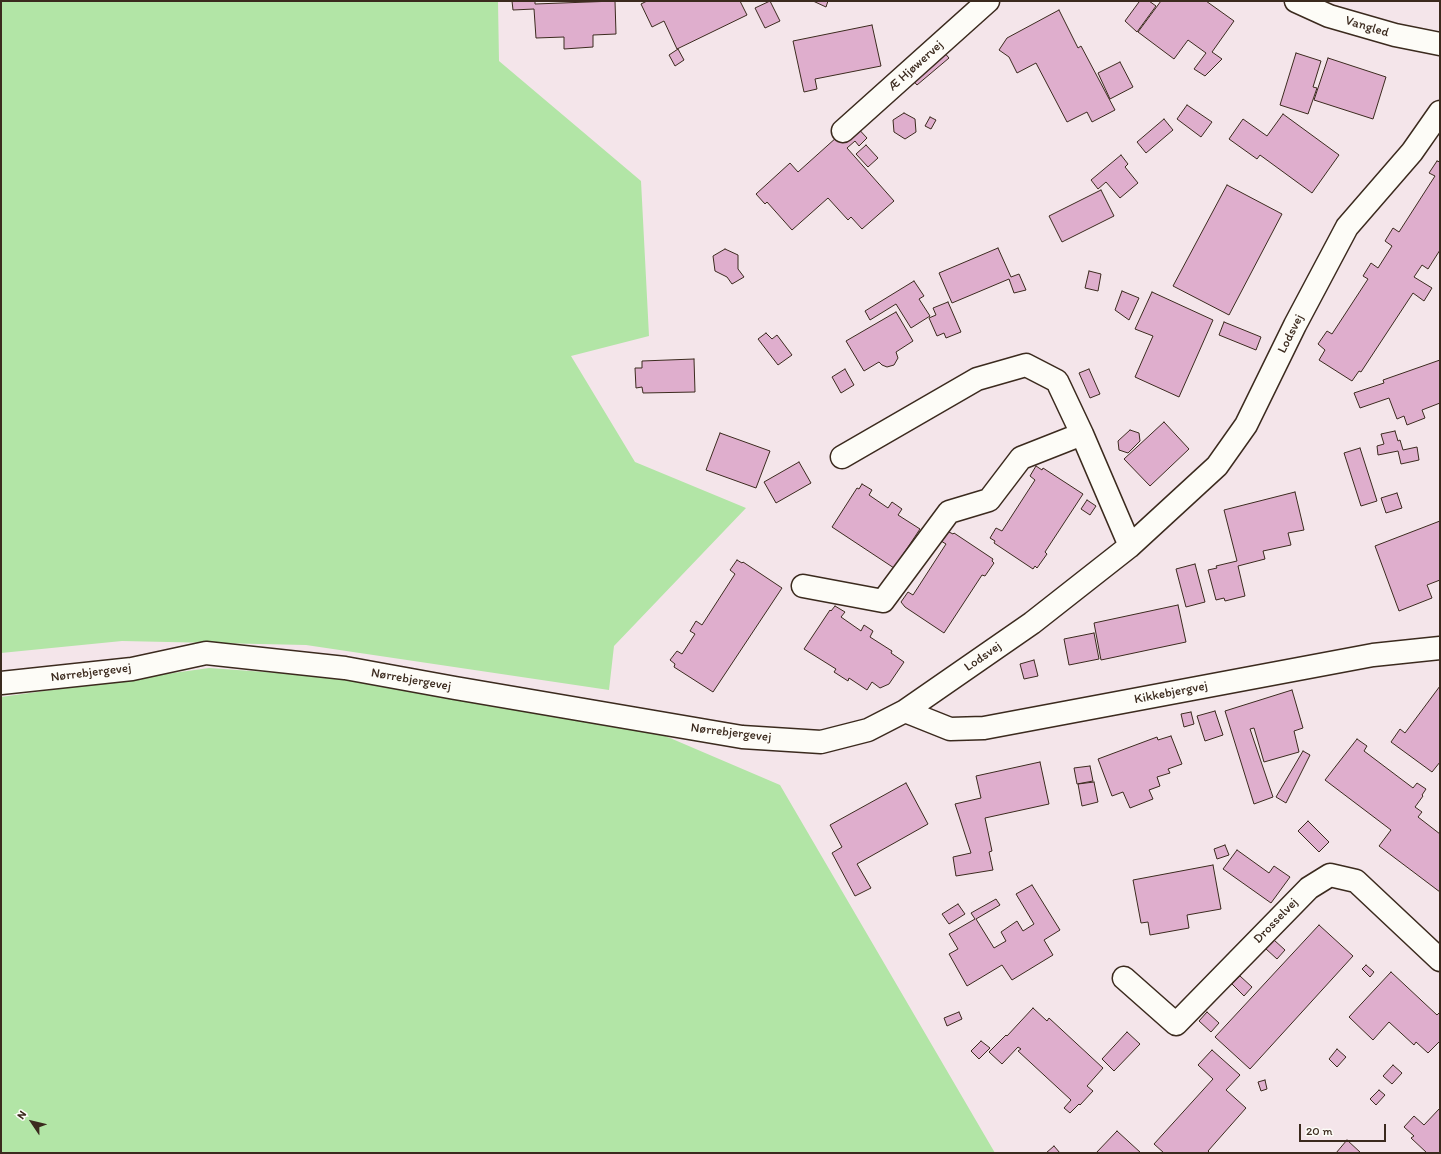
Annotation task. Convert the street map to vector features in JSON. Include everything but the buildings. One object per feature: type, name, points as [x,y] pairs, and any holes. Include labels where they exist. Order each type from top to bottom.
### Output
[{"type":"street","name":"Æ Hjøwervej","points":[[844,131],[988,1]]},
{"type":"street","name":"Vangled","points":[[1296,1],[1337,18],[1395,35],[1440,44]]},
{"type":"street","name":"Lodsvej","points":[[821,742],[868,730],[905,711],[1032,623],[1130,546],[1217,466],[1246,425],[1295,325],[1347,227],[1412,152],[1440,112]]},
{"type":"street","points":[[842,457],[977,378],[1026,366],[1056,381],[1082,434],[1130,546]]},
{"type":"street","points":[[803,586],[882,601],[949,512],[989,500],[1021,458],[1082,434]]},
{"type":"street","name":"Kikkebjergvej","points":[[905,711],[950,729],[984,728],[1373,655],[1440,648]]},
{"type":"street","name":"Nørrebjergevej","points":[[1,683],[132,669],[206,653],[345,668],[742,737],[821,742]]},
{"type":"street","name":"Drosselvej","points":[[1124,978],[1176,1024],[1309,888],[1330,876],[1356,881],[1440,960]]},
{"type":"green space","points":[[1,1],[498,1],[499,61],[641,181],[649,336],[571,356],[635,462],[746,508],[614,646],[609,690],[306,645],[122,641],[1,653]]},
{"type":"green space","points":[[209,668],[335,677],[663,735],[780,785],[995,1153],[1,1153],[1,697]]}]
